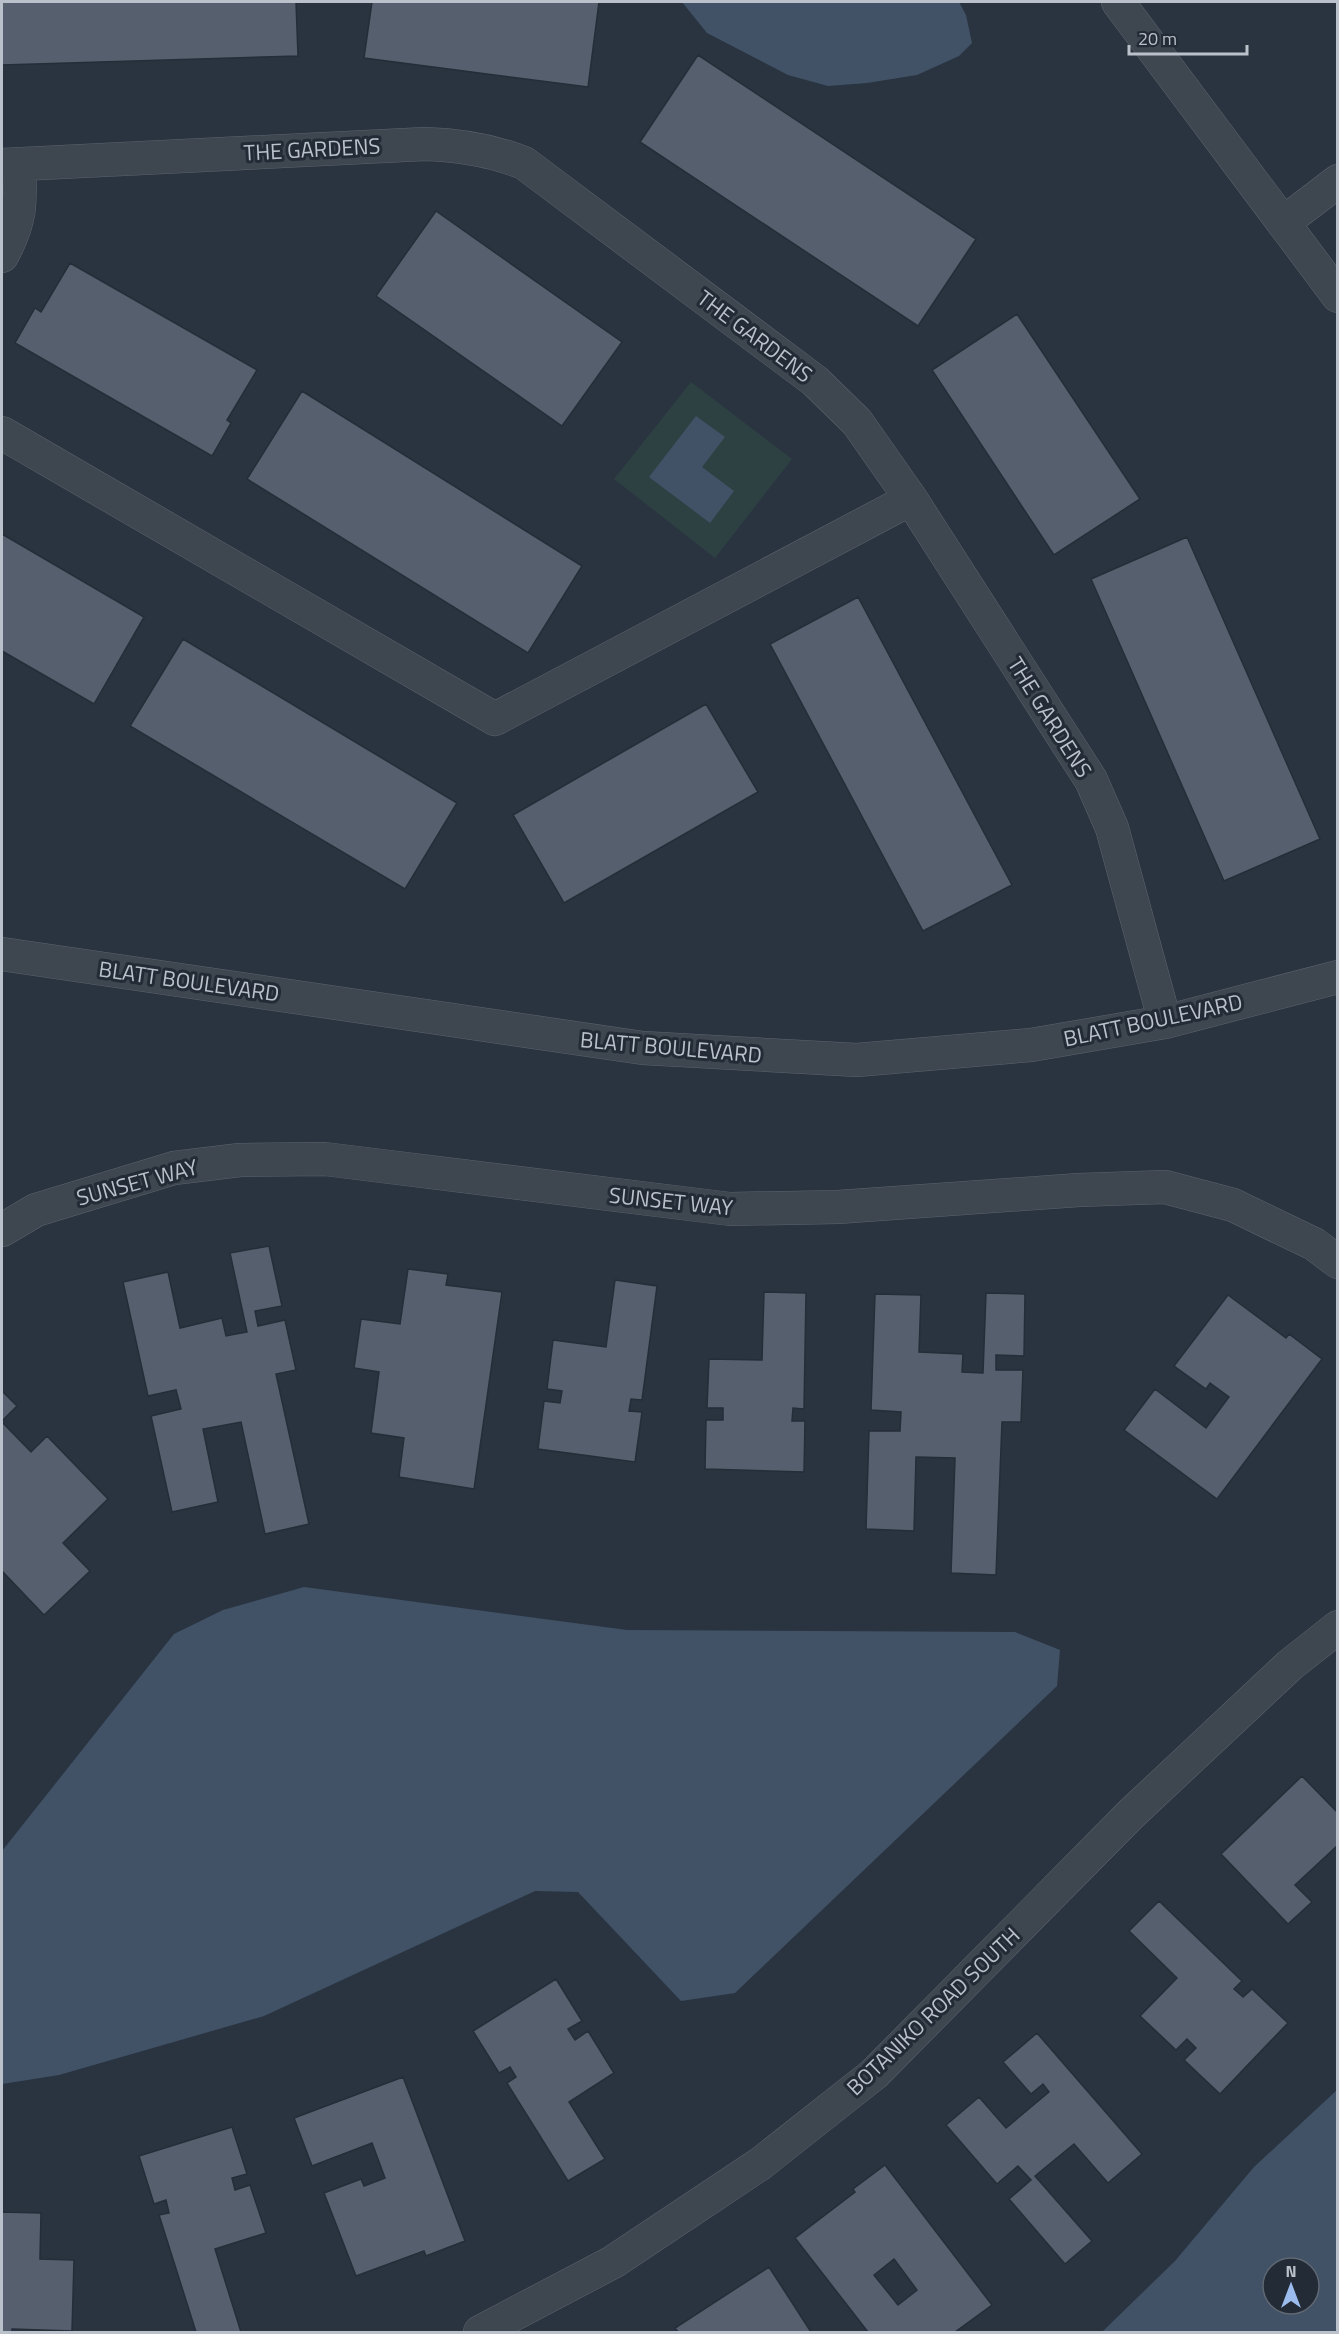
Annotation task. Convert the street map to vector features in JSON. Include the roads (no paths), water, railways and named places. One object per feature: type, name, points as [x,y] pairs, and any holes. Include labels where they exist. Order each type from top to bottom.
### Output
[{"type":"street","points":[[1118,2],[1283,223],[1335,288]]},
{"type":"street","name":"THE GARDENS","points":[[10,164],[425,144],[458,145],[503,155],[524,164],[815,381],[857,422],[911,499],[1091,780],[1112,828],[1165,1022]]},
{"type":"street","points":[[2,256],[18,221],[21,201],[10,164]]},
{"type":"street","points":[[1283,223],[1338,181]]},
{"type":"street","points":[[2,432],[495,719],[911,499]]},
{"type":"street","name":"BLATT BOULEVARD","points":[[2,954],[643,1048],[858,1060],[1031,1045],[1165,1022],[1338,977]]},
{"type":"street","name":"SUNSET WAY","points":[[2,1230],[36,1210],[174,1168],[240,1160],[326,1159],[730,1209],[838,1207],[1079,1190],[1165,1187],[1233,1205],[1314,1244],[1338,1262]]},
{"type":"street","name":"BOTANIKO ROAD SOUTH","points":[[480,2332],[613,2262],[760,2164],[873,2074],[1131,1814],[1290,1665],[1338,1627]]},
{"type":"water","points":[[682,2],[959,2],[966,15],[972,43],[959,56],[917,75],[867,83],[828,86],[788,75],[707,33]]},
{"type":"water","points":[[696,416],[725,437],[702,467],[734,491],[710,523],[649,477]]},
{"type":"water","points":[[304,1587],[627,1630],[1015,1632],[1060,1650],[1057,1686],[735,1993],[681,2001],[578,1892],[535,1891],[264,2016],[59,2075],[2,2084],[2,1851],[174,1634],[223,1610]]},
{"type":"water","points":[[1337,2090],[1337,2332],[1102,2332],[1175,2261],[1254,2167]]}]
